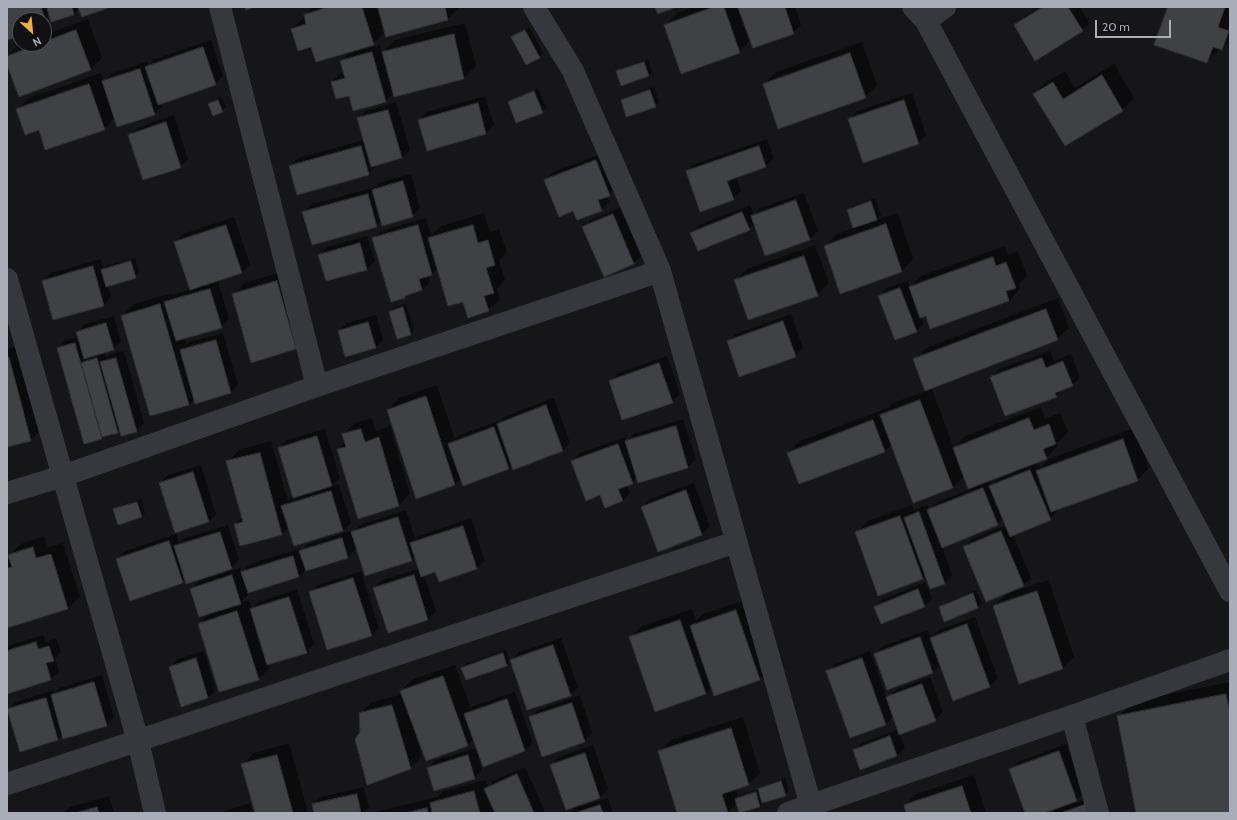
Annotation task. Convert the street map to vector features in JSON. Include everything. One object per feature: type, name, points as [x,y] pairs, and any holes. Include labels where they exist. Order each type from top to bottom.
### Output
[{"type":"street","points":[[220,7],[317,386]]},
{"type":"street","points":[[534,7],[573,72],[660,271],[812,809]]},
{"type":"street","points":[[945,7],[920,14],[1230,591]]},
{"type":"street","points":[[7,493],[63,476],[317,386],[660,271]]},
{"type":"street","points":[[7,279],[138,740],[155,813]]},
{"type":"street","points":[[7,784],[736,542]]},
{"type":"street","points":[[788,813],[812,809],[1230,660]]},
{"type":"street","points":[[1072,716],[1098,813]]},
{"type":"building","points":[[7,7],[41,7],[43,12],[12,12],[12,38],[7,40]]},
{"type":"building","points":[[47,7],[72,7],[74,15],[52,22],[52,12],[48,12]]},
{"type":"building","points":[[78,7],[111,7],[82,17]]},
{"type":"building","points":[[245,7],[255,7],[246,10]]},
{"type":"building","points":[[328,7],[362,7],[374,45],[316,62],[311,47],[298,51],[291,29],[306,24],[304,15]]},
{"type":"building","points":[[378,7],[445,7],[448,20],[386,37]]},
{"type":"building","points":[[655,7],[677,7],[658,14]]},
{"type":"building","points":[[714,7],[724,7],[740,53],[681,74],[664,25]]},
{"type":"building","points":[[738,7],[785,7],[794,34],[753,48]]},
{"type":"building","points":[[1043,7],[1068,7],[1083,31],[1035,61],[1014,25]]},
{"type":"building","points":[[1168,7],[1225,7],[1218,27],[1229,31],[1222,50],[1213,47],[1207,63],[1154,45]]},
{"type":"building","points":[[76,30],[91,70],[19,97],[7,65],[7,56],[18,52],[52,52],[52,39]]},
{"type":"building","points":[[525,30],[540,58],[526,65],[511,37]]},
{"type":"building","points":[[454,34],[464,79],[394,97],[382,52]]},
{"type":"building","points":[[203,47],[216,85],[158,105],[145,67]]},
{"type":"building","points":[[372,52],[386,102],[353,111],[349,96],[336,99],[331,82],[345,78],[340,61]]},
{"type":"building","points":[[850,53],[866,98],[778,129],[763,84]]},
{"type":"building","points":[[644,62],[649,76],[621,86],[616,71]]},
{"type":"building","points":[[140,69],[155,115],[117,127],[102,81]]},
{"type":"building","points":[[1102,75],[1123,111],[1065,146],[1033,94],[1053,82],[1063,99]]},
{"type":"building","points":[[89,84],[105,130],[45,150],[39,130],[25,135],[16,109]]},
{"type":"building","points":[[650,90],[656,107],[626,117],[621,100]]},
{"type":"building","points":[[534,91],[543,113],[516,123],[508,102]]},
{"type":"building","points":[[218,100],[223,112],[213,116],[208,104]]},
{"type":"building","points":[[904,100],[919,144],[863,163],[848,119]]},
{"type":"building","points":[[478,103],[486,134],[427,151],[418,120]]},
{"type":"building","points":[[388,110],[402,158],[371,167],[357,118]]},
{"type":"building","points":[[166,122],[181,168],[143,180],[128,135]]},
{"type":"building","points":[[361,146],[369,175],[297,195],[289,166]]},
{"type":"building","points":[[759,146],[766,167],[727,181],[734,200],[700,212],[686,171]]},
{"type":"building","points":[[596,160],[610,196],[598,200],[602,211],[577,220],[573,211],[559,217],[544,180]]},
{"type":"building","points":[[403,181],[413,217],[382,226],[372,190]]},
{"type":"building","points":[[368,194],[377,227],[312,245],[302,212]]},
{"type":"building","points":[[796,200],[810,240],[765,256],[751,216]]},
{"type":"building","points":[[871,201],[877,220],[853,228],[847,210]]},
{"type":"building","points":[[742,212],[750,230],[698,251],[690,233]]},
{"type":"building","points":[[613,214],[634,264],[604,277],[582,227]]},
{"type":"building","points":[[886,224],[902,272],[840,294],[824,246]]},
{"type":"building","points":[[226,225],[242,273],[190,290],[174,242]]},
{"type":"building","points":[[418,225],[432,275],[419,279],[422,290],[405,296],[405,298],[391,302],[372,238]]},
{"type":"building","points":[[473,225],[478,243],[488,240],[495,265],[486,268],[494,293],[484,296],[489,311],[468,318],[463,302],[448,306],[428,238]]},
{"type":"building","points":[[360,243],[367,270],[326,281],[318,255]]},
{"type":"building","points":[[804,256],[818,296],[748,320],[734,280]]},
{"type":"building","points":[[993,257],[996,266],[1006,262],[1016,288],[1006,291],[1009,301],[930,329],[926,316],[920,318],[909,287]]},
{"type":"building","points":[[131,261],[136,278],[106,287],[101,270]]},
{"type":"building","points":[[93,266],[104,306],[53,320],[42,281]]},
{"type":"building","points":[[277,281],[296,349],[251,363],[232,294]]},
{"type":"building","points":[[900,288],[917,332],[895,340],[878,296]]},
{"type":"building","points":[[210,289],[222,328],[176,341],[164,302]]},
{"type":"building","points":[[160,304],[189,405],[150,416],[121,316]]},
{"type":"building","points":[[403,307],[411,335],[397,339],[389,312]]},
{"type":"building","points":[[1046,309],[1058,340],[925,391],[913,359]]},
{"type":"building","points":[[783,321],[796,357],[739,377],[727,341]]},
{"type":"building","points":[[368,322],[376,348],[345,357],[338,331]]},
{"type":"building","points":[[106,323],[114,350],[84,359],[76,332]]},
{"type":"building","points":[[216,340],[231,393],[195,404],[180,350]]},
{"type":"building","points":[[75,343],[102,439],[84,444],[57,348]]},
{"type":"building","points":[[7,357],[9,357],[31,441],[7,447]]},
{"type":"building","points":[[97,358],[118,433],[102,437],[81,363]]},
{"type":"building","points":[[116,358],[137,432],[121,436],[100,362]]},
{"type":"building","points":[[1042,358],[1046,368],[1063,361],[1073,386],[1055,393],[1057,397],[1005,416],[990,377]]},
{"type":"building","points":[[659,363],[673,403],[622,420],[609,381]]},
{"type":"building","points":[[426,396],[455,485],[416,499],[387,410]]},
{"type":"building","points":[[920,400],[953,488],[913,503],[880,415]]},
{"type":"building","points":[[546,405],[563,451],[513,470],[497,424]]},
{"type":"building","points":[[1029,418],[1034,430],[1049,424],[1056,444],[1043,449],[1047,459],[968,489],[953,448]]},
{"type":"building","points":[[873,420],[885,452],[799,484],[787,453]]},
{"type":"building","points":[[676,426],[688,468],[638,483],[625,441]]},
{"type":"building","points":[[494,427],[509,469],[463,486],[448,444]]},
{"type":"building","points":[[361,429],[365,442],[379,437],[399,506],[358,519],[337,449],[346,447],[342,434]]},
{"type":"building","points":[[317,436],[332,486],[293,498],[278,448]]},
{"type":"building","points":[[1123,439],[1138,481],[1051,512],[1036,471]]},
{"type":"building","points":[[618,444],[633,484],[618,489],[623,501],[605,508],[600,495],[586,501],[571,461]]},
{"type":"building","points":[[260,453],[282,535],[240,546],[234,524],[243,522],[226,461]]},
{"type":"building","points":[[1030,470],[1051,520],[1010,537],[989,486]]},
{"type":"building","points":[[193,472],[209,522],[175,533],[159,483]]},
{"type":"building","points":[[983,488],[998,525],[942,548],[927,510]]},
{"type":"building","points":[[686,490],[702,535],[658,552],[641,507]]},
{"type":"building","points":[[331,491],[343,531],[294,546],[281,506]]},
{"type":"building","points":[[137,502],[142,517],[118,525],[113,509]]},
{"type":"building","points":[[919,512],[945,584],[930,589],[904,518]]},
{"type":"building","points":[[900,516],[923,579],[878,596],[855,532]]},
{"type":"building","points":[[398,517],[412,561],[365,576],[351,532]]},
{"type":"building","points":[[463,526],[477,569],[439,582],[435,572],[421,577],[410,543]]},
{"type":"building","points":[[1001,531],[1024,586],[986,602],[963,547]]},
{"type":"building","points":[[220,532],[232,569],[186,584],[174,546]]},
{"type":"building","points":[[342,538],[348,558],[306,571],[299,551]]},
{"type":"building","points":[[169,541],[183,583],[130,601],[116,559]]},
{"type":"building","points":[[33,547],[36,558],[51,554],[68,609],[7,628],[7,568],[12,567],[8,555]]},
{"type":"building","points":[[293,556],[299,577],[248,593],[241,572]]},
{"type":"building","points":[[232,575],[241,604],[199,617],[190,589]]},
{"type":"building","points":[[414,575],[428,620],[388,633],[373,588]]},
{"type":"building","points":[[353,578],[372,636],[327,650],[309,592]]},
{"type":"building","points":[[918,589],[925,607],[881,624],[874,607]]},
{"type":"building","points":[[1037,591],[1063,669],[1019,684],[993,606]]},
{"type":"building","points":[[973,593],[978,608],[944,622],[939,607]]},
{"type":"building","points":[[289,597],[307,653],[267,665],[250,609]]},
{"type":"building","points":[[736,610],[760,680],[714,696],[690,626]]},
{"type":"building","points":[[237,611],[259,680],[219,692],[198,624]]},
{"type":"building","points":[[680,620],[706,694],[655,712],[629,637]]},
{"type":"building","points":[[967,624],[990,687],[953,701],[930,638]]},
{"type":"building","points":[[920,637],[933,673],[887,690],[874,654]]},
{"type":"building","points":[[36,642],[38,649],[49,646],[54,661],[46,663],[51,680],[7,694],[7,651]]},
{"type":"building","points":[[553,645],[571,696],[527,710],[510,660]]},
{"type":"building","points":[[503,653],[507,666],[466,680],[461,668]]},
{"type":"building","points":[[196,658],[208,698],[181,707],[169,667]]},
{"type":"building","points":[[862,658],[886,725],[850,738],[826,671]]},
{"type":"building","points":[[443,676],[468,746],[426,761],[400,691]]},
{"type":"building","points":[[94,682],[107,726],[63,739],[51,695]]},
{"type":"building","points":[[922,684],[936,721],[899,735],[886,697]]},
{"type":"building","points":[[1226,694],[1230,713],[1230,813],[1136,813],[1117,716]]},
{"type":"building","points":[[46,698],[58,740],[20,752],[7,709]]},
{"type":"building","points":[[507,699],[525,751],[483,767],[464,714]]},
{"type":"building","points":[[572,703],[585,742],[542,757],[529,717]]},
{"type":"building","points":[[392,705],[411,769],[367,785],[355,739],[360,732],[359,713]]},
{"type":"building","points":[[731,728],[749,785],[722,794],[728,813],[677,813],[658,751]]},
{"type":"building","points":[[890,736],[897,756],[860,770],[853,750]]},
{"type":"building","points":[[1059,751],[1077,801],[1044,813],[1025,813],[1009,769]]},
{"type":"building","points":[[585,753],[600,798],[566,810],[550,765]]},
{"type":"building","points":[[277,755],[293,813],[255,813],[241,764]]},
{"type":"building","points":[[468,755],[475,779],[434,791],[427,768]]},
{"type":"building","points":[[517,774],[534,813],[495,813],[484,789]]},
{"type":"building","points":[[781,781],[786,796],[762,803],[758,789]]},
{"type":"building","points":[[962,786],[971,813],[906,813],[904,805]]},
{"type":"building","points":[[474,791],[480,813],[432,813],[430,803]]},
{"type":"building","points":[[756,792],[760,807],[739,813],[735,799]]},
{"type":"building","points":[[357,794],[361,813],[314,813],[312,804]]},
{"type":"building","points":[[1087,804],[1089,813],[1061,813]]},
{"type":"building","points":[[600,805],[603,813],[575,813]]},
{"type":"building","points":[[97,807],[99,813],[76,813]]},
{"type":"building","points":[[427,808],[428,813],[406,813]]}]
